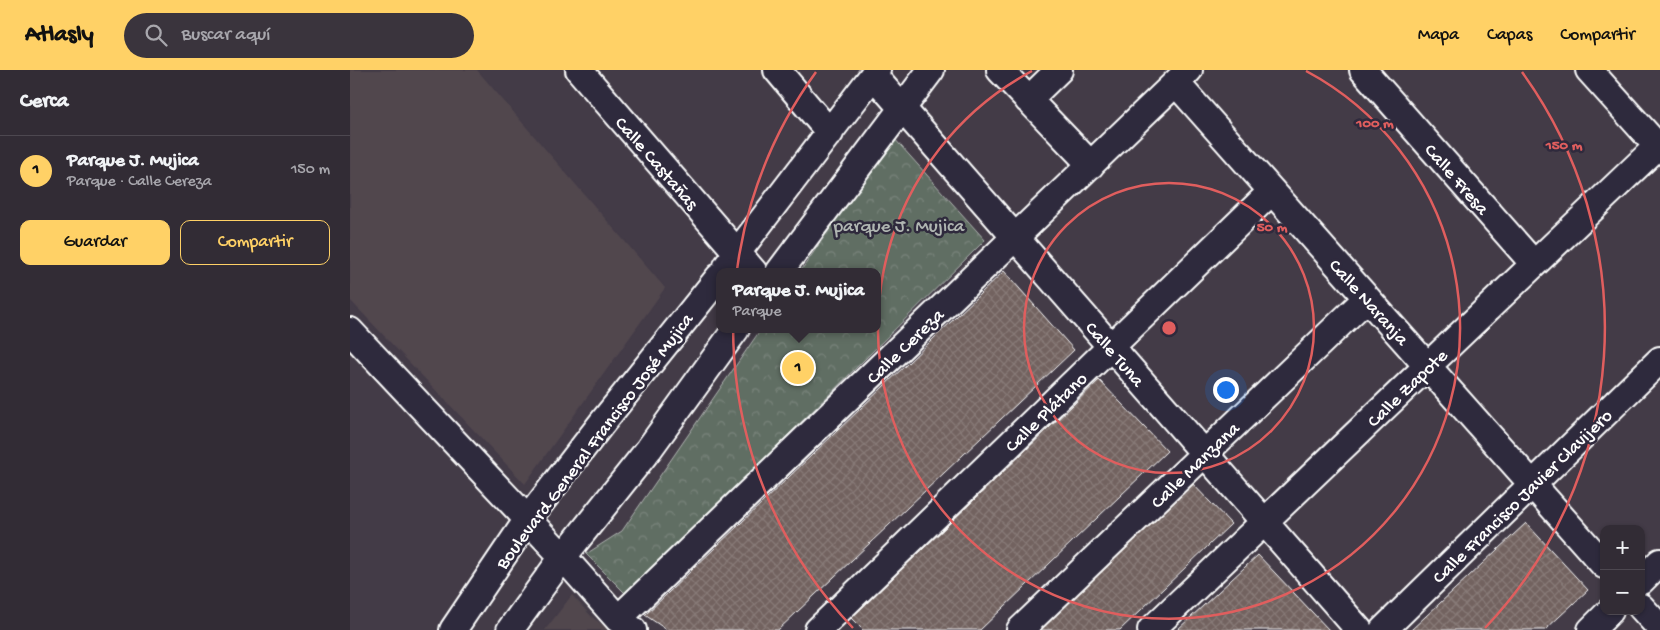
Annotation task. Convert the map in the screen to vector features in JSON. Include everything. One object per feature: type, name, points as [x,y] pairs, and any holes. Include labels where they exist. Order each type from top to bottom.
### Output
[{"type":"street","name":"Calle Castañas","points":[[579,70],[738,266]]},
{"type":"street","points":[[777,70],[830,133]]},
{"type":"street","points":[[781,268],[931,70]]},
{"type":"street","points":[[1000,70],[1091,165]]},
{"type":"street","points":[[1028,100],[1059,70]]},
{"type":"street","name":"Calle Fresa","points":[[1363,70],[1534,264]]},
{"type":"street","points":[[1589,70],[1659,147]]},
{"type":"street","points":[[738,266],[874,73]]},
{"type":"street","name":"Calle Tuna","points":[[874,73],[1015,238],[1359,630]]},
{"type":"street","name":"Calle Cereza","points":[[626,625],[1015,238],[1183,77]]},
{"type":"street","name":"Calle Naranja","points":[[1183,77],[1272,191],[1600,559]]},
{"type":"street","name":"Calle Zapote","points":[[1151,630],[1659,147]]},
{"type":"street","name":"Calle Plátano","points":[[818,630],[1272,191]]},
{"type":"street","name":"Boulevard General Francisco José Mujica","points":[[453,630],[528,519],[716,280]]},
{"type":"street","name":"Calle Manzana","points":[[1020,630],[1367,298]]},
{"type":"street","points":[[350,331],[626,625]]},
{"type":"street","points":[[510,630],[563,556],[649,449],[733,333]]},
{"type":"street","name":"Calle Francisco Javier Clavijero","points":[[1382,630],[1660,360]]},
{"type":"street","points":[[1645,577],[1660,562]]},
{"type":"street","points":[[1645,611],[1660,628]]},
{"type":"street","points":[[1591,630],[1606,615]]},
{"type":"shaded area","points":[[350,70],[477,70],[665,288],[525,484],[350,300]]},
{"type":"shaded area","points":[[572,595],[592,617],[610,630],[545,630]]},
{"type":"green space","name":"parque J. Mujica","points":[[893,137],[985,240],[627,595],[586,554],[622,531],[758,333],[881,333],[881,268],[803,268]]},
{"type":"building","points":[[1004,271],[1074,350],[778,630],[667,630],[645,615]]},
{"type":"building","points":[[1099,380],[1167,451],[980,630],[863,630],[851,618]]},
{"type":"building","points":[[1190,481],[1231,524],[1120,630],[1035,630]]},
{"type":"building","points":[[1526,523],[1588,590],[1545,630],[1411,630]]},
{"type":"building","points":[[1258,555],[1329,630],[1177,630]]},
{"type":"place","name":"Parque J. Mujica","points":[[798,368]]}]
